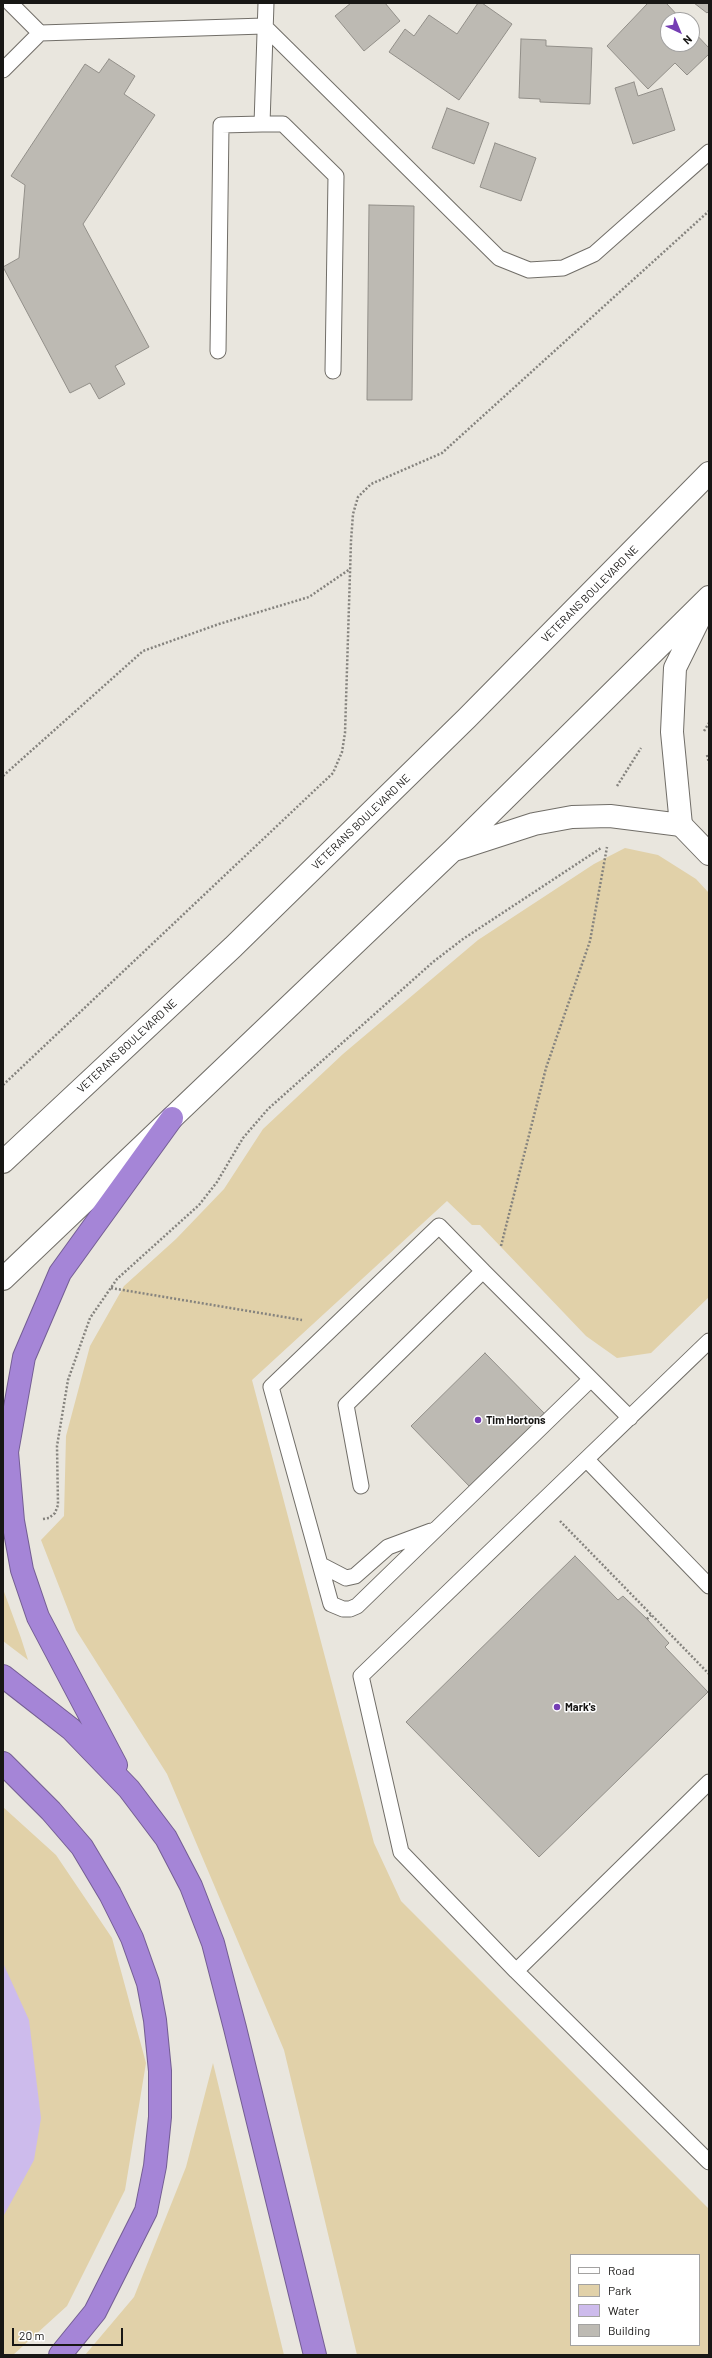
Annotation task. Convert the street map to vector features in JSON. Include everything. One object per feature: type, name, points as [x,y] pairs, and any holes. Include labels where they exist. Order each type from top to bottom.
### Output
[{"type":"highway","points":[[129,1789],[38,1617],[22,1570],[13,1521],[7,1452],[24,1356],[60,1273],[172,1118]]},
{"type":"highway","points":[[3,1676],[71,1729],[129,1789],[166,1838],[191,1886],[212,1944],[237,2036],[315,2355]]},
{"type":"highway","points":[[3,1763],[41,1800],[82,1847],[110,1894],[132,1938],[148,1983],[155,2020],[160,2071],[160,2117],[155,2166],[146,2211],[95,2312],[60,2355]]},
{"type":"main road","name":"VETERANS BOULEVARD NE","points":[[3,1162],[239,942],[467,718],[709,473]]},
{"type":"main road","points":[[709,598],[675,668],[672,732],[681,825],[709,854]]},
{"type":"main road","points":[[3,1278],[453,850],[709,598]]},
{"type":"main road","points":[[453,850],[534,824],[572,817],[610,816],[681,825]]},
{"type":"lane","points":[[10,3],[40,33]]},
{"type":"lane","points":[[262,124],[264,26],[266,3]]},
{"type":"lane","points":[[3,70],[40,33],[264,26],[499,258],[529,270],[563,268],[594,254],[709,152]]},
{"type":"lane","points":[[218,351],[222,125],[283,124],[336,176],[333,371]]},
{"type":"lane","points":[[591,1379],[357,1606],[350,1609],[337,1607],[331,1604],[271,1387],[439,1226],[630,1418]]},
{"type":"lane","points":[[361,1486],[346,1405],[483,1271]]},
{"type":"lane","points":[[709,1341],[361,1676],[401,1852],[516,1971],[709,2162]]},
{"type":"lane","points":[[587,1460],[709,1586]]},
{"type":"lane","points":[[321,1565],[346,1578],[355,1576],[388,1547],[436,1530]]},
{"type":"lane","points":[[516,1971],[709,1782]]},
{"type":"path","points":[[3,1085],[333,773],[342,752],[345,734],[353,514],[358,497],[371,484],[394,472],[442,453],[709,210]]},
{"type":"path","points":[[3,776],[143,651],[219,624],[309,597],[350,569]]},
{"type":"path","points":[[610,816],[611,795],[651,734],[672,732],[702,733],[709,723]]},
{"type":"path","points":[[35,1519],[49,1518],[55,1513],[58,1505],[57,1446],[68,1380],[90,1318],[117,1279],[199,1205],[217,1182],[243,1138],[280,1098],[433,962],[463,939],[608,844],[590,941],[546,1068],[501,1246]]},
{"type":"path","points":[[111,1288],[310,1321]]},
{"type":"path","points":[[542,1502],[709,1674]]},
{"type":"path","points":[[647,1619],[651,1615]]},
{"type":"green space","points":[[625,848],[658,855],[696,879],[709,893],[709,1297],[651,1353],[617,1358],[586,1336],[480,1225],[472,1225],[447,1201],[252,1380],[374,1843],[401,1901],[709,2209],[709,2355],[357,2355],[284,2050],[167,1774],[76,1630],[41,1540],[64,1516],[66,1436],[90,1346],[124,1286],[176,1239],[224,1189],[263,1129],[343,1054],[478,940],[594,864]]},
{"type":"green space","points":[[3,1589],[21,1638],[28,1660],[3,1641]]},
{"type":"green space","points":[[3,1807],[56,1855],[112,1938],[146,2063],[125,2190],[67,2306],[13,2355],[3,2355]]},
{"type":"green space","points":[[213,2063],[284,2355],[85,2355],[134,2297],[186,2167]]},
{"type":"water","points":[[3,1963],[29,2020],[41,2118],[34,2160],[3,2217]]},
{"type":"building","points":[[351,3],[385,3],[400,21],[364,51],[335,16]]},
{"type":"building","points":[[478,3],[482,3],[512,24],[459,100],[389,52],[405,29],[414,36],[429,15],[457,34]]},
{"type":"building","points":[[648,3],[666,3],[674,12],[660,12],[660,52],[700,52],[700,38],[709,48],[709,54],[687,75],[675,63],[648,89],[607,46]]},
{"type":"building","points":[[694,3],[709,3],[709,11],[707,13]]},
{"type":"building","points":[[521,39],[546,40],[546,46],[592,48],[590,104],[540,102],[540,99],[519,98]]},
{"type":"building","points":[[109,59],[135,76],[124,94],[155,115],[83,224],[149,347],[115,366],[125,384],[99,399],[90,383],[70,393],[3,267],[19,258],[25,185],[11,176],[85,64],[99,73]]},
{"type":"building","points":[[634,82],[638,96],[662,88],[675,130],[633,144],[615,88]]},
{"type":"building","points":[[447,108],[489,123],[474,164],[432,148]]},
{"type":"building","points":[[495,143],[536,158],[521,201],[480,187]]},
{"type":"building","points":[[369,205],[414,206],[412,400],[367,400]]},
{"type":"building","name":"Tim Hortons","points":[[485,1353],[545,1414],[470,1487],[411,1426]]},
{"type":"building","name":"Mark's","points":[[575,1556],[618,1600],[623,1596],[647,1619],[669,1643],[665,1647],[708,1692],[539,1857],[406,1722]]},
{"type":"place","name":"Tim Hortons","points":[[478,1420]]},
{"type":"place","name":"Mark's","points":[[557,1707]]}]
